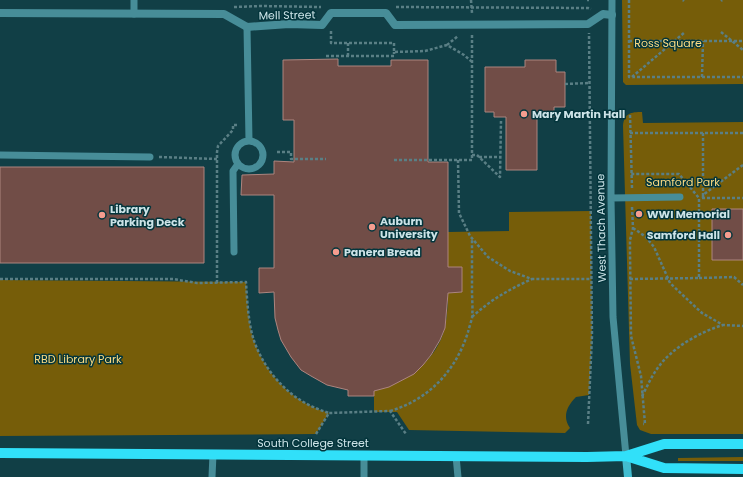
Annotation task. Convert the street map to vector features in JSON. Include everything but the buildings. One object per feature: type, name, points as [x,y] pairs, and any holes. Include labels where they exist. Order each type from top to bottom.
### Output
[{"type":"main road","name":"South College Street","points":[[0,453],[364,455],[541,458],[626,456],[664,444],[743,444]]},
{"type":"main road","name":"South College Street","points":[[626,456],[664,468],[743,468]]},
{"type":"street","name":"Mell Street","points":[[0,13],[224,14],[247,27],[289,24],[322,25],[332,14],[386,14]]},
{"type":"street","points":[[386,14],[395,25],[588,24],[603,14],[612,15]]},
{"type":"street","points":[[626,456],[628,477]]},
{"type":"lane","points":[[134,0],[134,14]]},
{"type":"lane","name":"West Thach Avenue","points":[[612,0],[611,198],[613,316],[626,456]]},
{"type":"lane","points":[[247,27],[249,141]]},
{"type":"lane","points":[[234,252],[234,172],[238,164],[235,155],[237,147],[240,144],[249,141],[257,144],[260,148],[262,156],[258,165],[250,168],[238,164]]},
{"type":"lane","points":[[0,155],[150,157]]},
{"type":"lane","points":[[611,198],[680,197]]},
{"type":"lane","points":[[212,477],[213,454]]},
{"type":"lane","points":[[364,455],[364,477]]},
{"type":"lane","points":[[456,456],[458,477]]},
{"type":"path","points":[[394,160],[472,160],[471,0]]},
{"type":"path","points":[[629,0],[629,77],[743,77]]},
{"type":"path","points":[[224,14],[235,6],[261,6],[322,7],[332,14]]},
{"type":"path","points":[[386,14],[393,7],[588,8],[603,14]]},
{"type":"path","points":[[326,56],[394,56],[394,43],[331,44],[331,32]]},
{"type":"path","points":[[632,77],[685,32]]},
{"type":"path","points":[[721,32],[743,50]]},
{"type":"path","points":[[588,424],[592,336],[589,33]]},
{"type":"path","points":[[629,41],[743,41]]},
{"type":"path","points":[[702,77],[703,41]]},
{"type":"path","points":[[348,43],[348,56]]},
{"type":"path","points":[[394,52],[425,51],[447,45],[464,55],[472,62]]},
{"type":"path","points":[[565,84],[589,83]]},
{"type":"path","points":[[630,115],[633,228],[630,240],[631,336],[641,376],[645,424],[643,424]]},
{"type":"path","points":[[472,155],[477,155],[500,177],[501,121]]},
{"type":"path","points":[[218,283],[218,146],[233,130],[233,125],[248,125]]},
{"type":"path","points":[[630,133],[743,133]]},
{"type":"path","points":[[699,278],[703,133]]},
{"type":"path","points":[[277,152],[291,152],[291,159],[326,159]]},
{"type":"path","points":[[150,157],[217,158]]},
{"type":"path","points":[[478,157],[501,157]]},
{"type":"path","points":[[458,160],[459,213],[472,238],[488,257],[510,271],[532,279],[591,279]]},
{"type":"path","points":[[701,197],[743,165]]},
{"type":"path","points":[[632,174],[679,174],[701,197],[743,198]]},
{"type":"path","points":[[633,228],[646,237],[654,247],[670,283],[702,313],[723,325]]},
{"type":"path","points":[[0,279],[173,279],[196,283],[246,282],[247,304],[252,334],[263,361],[282,385],[312,407],[329,413],[390,411],[413,402],[427,394],[439,383],[459,355],[472,318],[472,238]]},
{"type":"path","points":[[630,279],[734,277],[743,285]]},
{"type":"path","points":[[472,318],[482,308],[500,295],[532,279]]},
{"type":"path","points":[[642,396],[657,368],[670,354],[700,334],[709,330],[723,325],[743,326]]},
{"type":"path","points":[[390,411],[406,434]]},
{"type":"path","points":[[316,434],[329,413]]},
{"type":"green space","name":"Ross Square","points":[[622,0],[743,0],[743,84],[626,85],[623,82]]},
{"type":"green space","name":"Samford Park","points":[[642,112],[643,123],[743,122],[743,434],[651,434],[640,430],[637,425],[630,364],[623,126],[625,118],[629,114]]},
{"type":"green space","points":[[591,211],[592,336],[589,395],[576,397],[570,404],[566,420],[570,428],[565,433],[409,430],[397,412],[374,412],[374,391],[408,376],[418,369],[435,350],[445,327],[448,293],[462,292],[462,267],[448,267],[448,232],[509,231],[509,212]]},
{"type":"green space","name":"RBD Library Park","points":[[0,280],[246,282],[252,334],[267,367],[291,393],[311,406],[329,413],[316,434],[0,436]]},
{"type":"green space","points":[[743,457],[743,461],[678,461],[678,458]]},
{"type":"place","name":"Mary Martin Hall","points":[[524,114]]},
{"type":"place","name":"WWI Memorial","points":[[639,214]]},
{"type":"place","name":"Library Parking Deck","points":[[102,215]]},
{"type":"place","name":"Auburn University","points":[[372,227]]},
{"type":"place","name":"Samford Hall","points":[[728,235]]},
{"type":"place","name":"Panera Bread","points":[[336,252]]}]
